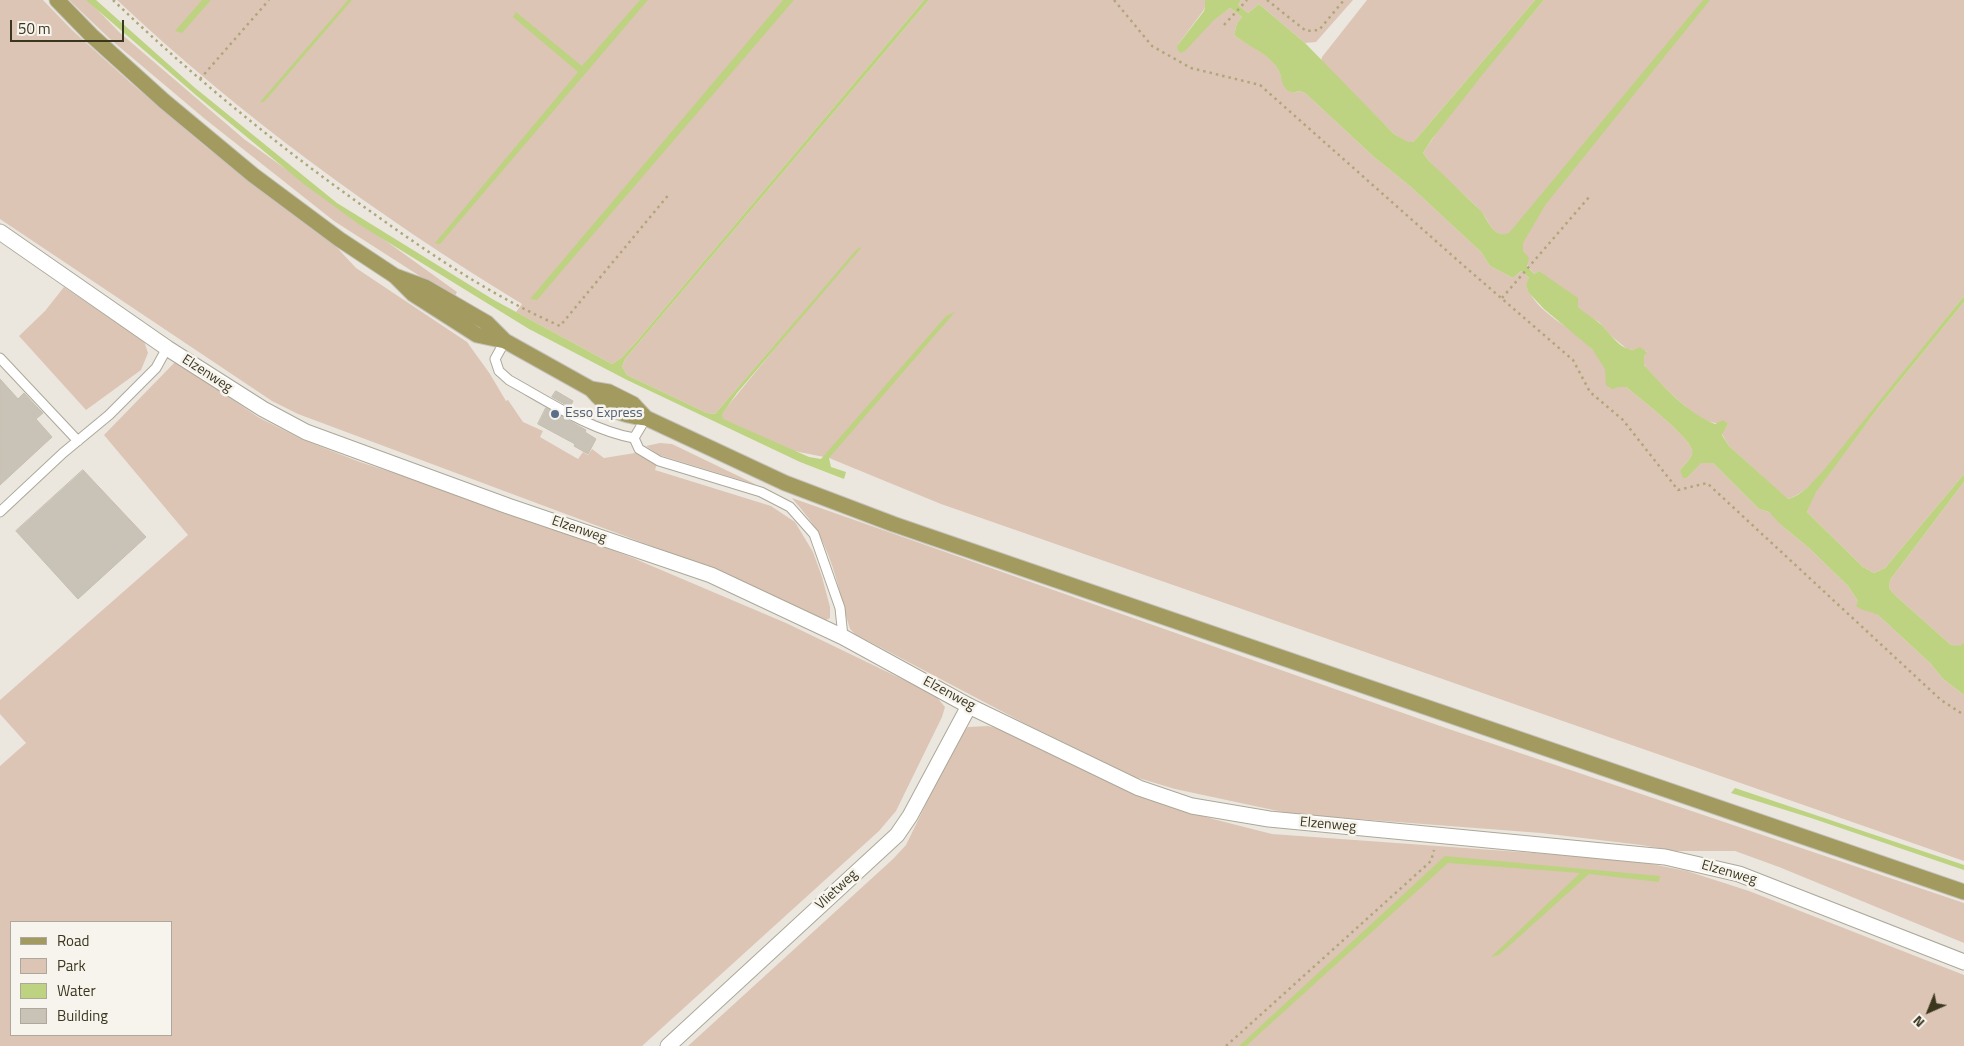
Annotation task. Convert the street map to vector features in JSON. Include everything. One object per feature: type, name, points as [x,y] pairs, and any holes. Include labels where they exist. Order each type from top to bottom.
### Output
[{"type":"main road","points":[[57,0],[91,35],[164,101],[253,175],[339,239],[395,276],[414,294],[477,335],[505,341],[591,389],[604,404],[629,417],[646,418],[785,484],[893,524],[1964,892]]},
{"type":"street","name":"Elzenweg","points":[[0,232],[167,348],[263,409],[306,432],[508,506],[711,576],[842,637],[969,706],[1139,788],[1192,806],[1269,820],[1437,834],[1665,857],[1739,874],[1964,962]]},
{"type":"street","name":"Vlietweg","points":[[668,1046],[897,835],[910,816],[969,706]]},
{"type":"lane","points":[[505,341],[495,359],[499,371],[509,380],[582,420],[616,435],[634,438]]},
{"type":"lane","points":[[0,512],[108,415],[156,368],[167,348]]},
{"type":"lane","points":[[0,358],[78,441]]},
{"type":"lane","points":[[634,438],[646,418]]},
{"type":"lane","points":[[634,438],[639,449],[659,461],[761,492],[790,507],[814,534],[840,608],[842,637]]},
{"type":"path","points":[[113,0],[160,46],[295,157],[425,251],[533,314],[560,326],[670,193]]},
{"type":"path","points":[[200,79],[269,0]]},
{"type":"path","points":[[1114,0],[1152,46],[1191,68],[1260,85],[1573,360],[1590,392],[1624,420],[1678,490],[1707,483],[1941,700],[1964,715]]},
{"type":"path","points":[[1224,25],[1247,0]]},
{"type":"path","points":[[1268,0],[1306,31],[1319,30],[1344,0]]},
{"type":"path","points":[[1502,298],[1590,196]]},
{"type":"path","points":[[1226,1046],[1431,861],[1437,834]]},
{"type":"green space","points":[[0,0],[43,0],[72,30],[132,84],[206,147],[329,239],[356,268],[467,342],[490,374],[506,401],[508,400],[523,422],[543,431],[540,437],[578,459],[583,452],[588,455],[592,449],[604,458],[635,453],[657,463],[655,470],[771,506],[795,522],[813,552],[830,607],[830,618],[824,621],[705,566],[298,414],[272,401],[0,219]]},
{"type":"green space","points":[[69,0],[88,0],[119,32],[244,139],[457,292],[454,298],[334,221],[205,119],[110,39]]},
{"type":"green space","points":[[117,0],[924,0],[636,342],[621,358],[612,364],[516,312],[522,304],[415,236],[363,200],[261,124],[164,43]]},
{"type":"green space","points":[[929,0],[1205,0],[1203,11],[1177,46],[1230,8],[1242,17],[1237,23],[1234,35],[1273,62],[1288,91],[1292,93],[1299,91],[1305,93],[1481,252],[1490,266],[1513,278],[1521,271],[1530,279],[1526,285],[1538,304],[1592,349],[1619,387],[1626,387],[1663,417],[1682,436],[1692,450],[1690,458],[1680,470],[1687,478],[1701,462],[1713,463],[1759,509],[1769,512],[1777,518],[1781,525],[1810,549],[1848,586],[1858,601],[1878,615],[1930,663],[1943,679],[1964,695],[1964,861],[941,504],[829,458],[784,449],[717,419],[836,274],[715,414],[707,413],[627,375],[622,367],[625,359]]},
{"type":"green space","points":[[1241,0],[1353,0],[1316,42],[1305,43],[1259,4],[1248,13],[1238,5]]},
{"type":"green space","points":[[1367,0],[1535,0],[1417,138],[1413,142],[1408,143],[1394,134],[1321,61],[1322,57]]},
{"type":"green space","points":[[1544,0],[1964,0],[1964,296],[1824,471],[1811,485],[1795,496],[1787,499],[1729,446],[1722,434],[1728,424],[1702,419],[1689,410],[1663,386],[1644,364],[1647,351],[1627,349],[1610,335],[1599,322],[1585,314],[1539,271],[1534,274],[1504,235],[1493,230],[1476,206],[1429,162],[1423,153],[1466,94]]},
{"type":"green space","points":[[64,287],[144,341],[148,353],[141,370],[86,410],[19,336],[45,311]]},
{"type":"green space","points":[[1964,302],[1964,474],[1885,568],[1874,573],[1863,567],[1807,512],[1815,492],[1878,408]]},
{"type":"green space","points":[[176,361],[258,417],[301,439],[360,462],[507,510],[633,558],[786,623],[935,695],[945,707],[942,717],[896,811],[879,831],[642,1046],[0,1046],[0,766],[26,743],[0,714],[0,700],[188,535],[104,435]]},
{"type":"green space","points":[[660,443],[672,444],[757,485],[659,455],[646,446]]},
{"type":"green space","points":[[1964,482],[1964,642],[1960,647],[1951,645],[1889,588],[1890,580]]},
{"type":"green space","points":[[792,498],[1440,726],[1964,903],[1964,943],[1779,867],[1735,851],[1676,851],[1541,833],[1292,814],[1175,789],[1135,777],[1026,724],[855,634],[850,629],[833,568],[824,544],[806,515]]},
{"type":"green space","points":[[988,726],[1000,729],[1041,750],[1160,803],[1272,834],[1631,860],[1687,871],[1749,891],[1964,975],[1964,1046],[688,1046],[893,859],[906,845],[960,734],[968,727]]},
{"type":"water","points":[[86,0],[96,0],[194,87],[337,203],[494,300],[612,364],[621,358],[636,342],[924,0],[929,0],[625,359],[622,367],[627,375],[707,413],[715,414],[857,249],[862,247],[737,393],[722,414],[723,419],[809,457],[821,459],[946,316],[955,312],[829,458],[831,467],[846,472],[844,479],[800,462],[627,380],[529,329],[360,225],[305,185],[197,96]]},
{"type":"water","points":[[202,0],[211,0],[182,33],[175,31]]},
{"type":"water","points":[[348,0],[352,0],[264,102],[260,102]]},
{"type":"water","points":[[640,0],[648,0],[440,244],[435,243],[578,72],[513,17],[516,12],[582,66]]},
{"type":"water","points":[[783,0],[794,0],[537,300],[530,299]]},
{"type":"water","points":[[1205,0],[1241,0],[1238,5],[1248,13],[1259,4],[1305,43],[1394,134],[1408,142],[1413,142],[1535,0],[1544,0],[1483,74],[1423,153],[1481,211],[1495,231],[1499,234],[1504,234],[1509,233],[1703,0],[1710,0],[1546,204],[1523,243],[1523,251],[1529,258],[1527,266],[1534,274],[1539,271],[1578,298],[1578,307],[1598,322],[1622,346],[1628,349],[1640,347],[1647,352],[1644,357],[1644,365],[1686,406],[1715,424],[1723,420],[1728,424],[1722,435],[1729,446],[1788,499],[1803,491],[1823,471],[1964,296],[1964,302],[1878,408],[1816,492],[1807,512],[1863,567],[1874,573],[1885,568],[1964,474],[1964,482],[1890,580],[1889,588],[1951,645],[1960,646],[1964,642],[1964,695],[1943,679],[1930,663],[1878,615],[1856,606],[1858,601],[1848,586],[1769,512],[1759,509],[1713,463],[1701,463],[1687,478],[1683,478],[1680,470],[1690,458],[1692,450],[1682,436],[1663,417],[1626,387],[1612,389],[1606,385],[1605,369],[1592,349],[1544,309],[1529,293],[1526,285],[1529,278],[1521,271],[1513,278],[1490,266],[1481,252],[1305,93],[1299,91],[1292,93],[1287,90],[1284,87],[1278,69],[1271,60],[1234,35],[1237,23],[1242,17],[1230,8],[1214,20],[1185,51],[1181,53],[1178,51],[1177,46],[1204,11]]},
{"type":"water","points":[[1735,788],[1964,865],[1964,870],[1731,793]]},
{"type":"water","points":[[1445,856],[1660,876],[1659,882],[1589,874],[1499,955],[1491,957],[1580,873],[1448,863],[1246,1046],[1239,1046]]},
{"type":"building","points":[[0,379],[18,399],[24,393],[43,413],[36,419],[52,437],[0,485]]},
{"type":"building","points":[[556,391],[573,401],[570,407],[552,397]]},
{"type":"building","points":[[546,408],[586,430],[585,432],[596,439],[588,454],[574,446],[575,444],[538,424]]},
{"type":"building","points":[[83,470],[146,537],[78,599],[16,531]]},
{"type":"place","name":"Esso Express","points":[[555,414]]}]
